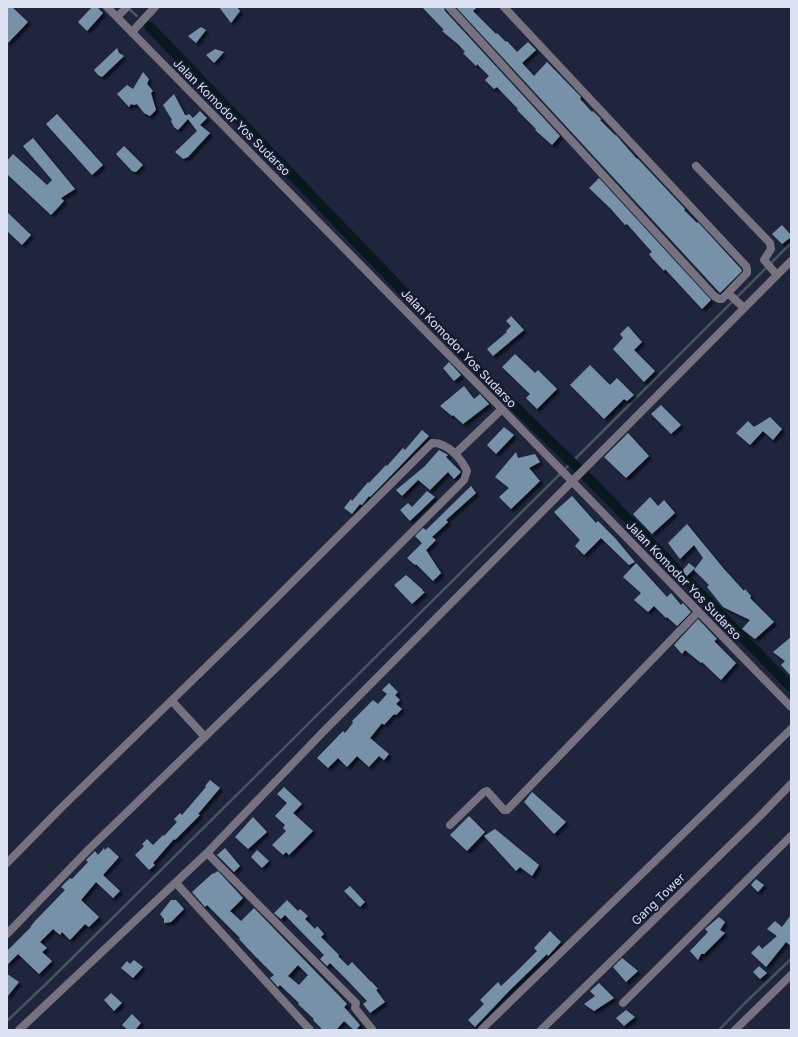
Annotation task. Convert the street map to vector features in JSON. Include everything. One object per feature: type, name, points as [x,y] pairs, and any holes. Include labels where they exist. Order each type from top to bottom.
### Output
[{"type":"street","name":"Jalan Komodor Yos Sudarso","points":[[107,7],[118,16],[555,464],[573,478],[698,612],[791,707]]},
{"type":"street","points":[[118,16],[127,7]]},
{"type":"street","points":[[449,7],[714,296],[722,299],[729,294],[747,273],[746,266],[504,7]]},
{"type":"street","points":[[132,32],[152,10]]},
{"type":"street","points":[[696,166],[770,243],[771,249],[764,260],[776,274]]},
{"type":"street","points":[[19,1030],[176,883],[742,307],[791,261]]},
{"type":"street","points":[[729,294],[742,307]]},
{"type":"street","points":[[456,454],[502,409]]},
{"type":"street","points":[[7,863],[432,443],[439,443],[456,454],[467,471],[464,480],[279,665],[89,849],[7,934]]},
{"type":"street","points":[[450,825],[484,792],[487,791],[504,810],[506,810],[698,612]]},
{"type":"street","points":[[172,701],[205,737]]},
{"type":"street","points":[[482,1029],[791,729]]},
{"type":"street","name":"Gang Tower","points":[[541,1030],[791,784]]},
{"type":"street","points":[[623,1004],[791,836]]},
{"type":"street","points":[[207,852],[356,1003],[355,1008],[372,1029]]},
{"type":"street","points":[[176,883],[310,1030]]},
{"type":"street","points":[[735,1030],[791,975]]},
{"type":"building","points":[[7,7],[12,7],[28,22],[7,44]]},
{"type":"building","points":[[92,7],[97,7],[103,13],[87,31],[78,22]]},
{"type":"building","points":[[219,7],[237,7],[240,11],[231,23]]},
{"type":"building","points":[[422,7],[444,7],[445,11],[560,136],[552,145],[535,130],[536,129],[497,87],[494,89],[485,80],[489,76],[463,53],[465,52],[459,45],[442,31],[444,30]]},
{"type":"building","points":[[456,7],[477,7],[473,11],[496,34],[497,33],[506,42],[507,41],[517,52],[528,42],[536,50],[522,63],[534,76],[547,62],[581,97],[580,99],[592,112],[593,111],[601,119],[600,120],[616,135],[685,209],[684,210],[697,223],[698,222],[742,271],[720,293]]},
{"type":"building","points":[[201,27],[206,30],[196,43],[188,36]]},
{"type":"building","points":[[117,48],[119,53],[124,56],[102,77],[98,75],[94,70]]},
{"type":"building","points":[[215,49],[224,52],[214,63],[206,55]]},
{"type":"building","points":[[143,72],[149,79],[147,84],[153,91],[151,93],[156,110],[150,116],[144,113],[137,104],[131,104],[129,107],[117,94],[127,85],[133,89]]},
{"type":"building","points":[[174,94],[185,115],[189,114],[193,118],[200,111],[207,118],[200,125],[210,133],[188,157],[183,159],[175,152],[197,131],[188,119],[178,130],[174,127],[171,121],[172,120],[163,105]]},
{"type":"building","points":[[57,114],[103,165],[92,175],[46,124]]},
{"type":"building","points":[[33,138],[75,189],[61,198],[64,201],[51,215],[7,174],[7,161],[13,154],[47,185],[52,180],[23,146]]},
{"type":"building","points":[[124,146],[143,165],[136,172],[132,171],[116,154]]},
{"type":"building","points":[[599,178],[711,300],[702,309],[665,269],[664,271],[652,258],[649,254],[652,252],[627,224],[625,225],[589,188]]},
{"type":"building","points":[[7,212],[31,235],[22,245],[7,231]]},
{"type":"building","points":[[782,225],[791,237],[782,244],[772,234]]},
{"type":"building","points":[[511,316],[524,330],[493,356],[487,349],[507,332],[506,331],[511,326],[506,321]]},
{"type":"building","points":[[628,326],[642,342],[634,350],[655,371],[644,382],[613,349],[623,338],[620,334]]},
{"type":"building","points":[[515,354],[535,373],[538,370],[557,389],[537,409],[526,398],[530,394],[502,367]]},
{"type":"building","points":[[449,362],[461,375],[454,381],[443,368]]},
{"type":"building","points":[[590,365],[610,385],[617,378],[634,395],[627,401],[624,399],[604,419],[570,385]]},
{"type":"building","points":[[464,386],[474,399],[480,394],[489,404],[463,424],[440,406]]},
{"type":"building","points":[[661,405],[681,425],[671,434],[651,414]]},
{"type":"building","points":[[770,417],[782,429],[773,440],[763,431],[750,445],[736,433],[748,421],[754,427]]},
{"type":"building","points":[[504,427],[514,435],[496,454],[487,445]]},
{"type":"building","points":[[422,430],[429,436],[370,497],[369,496],[362,505],[360,504],[352,514],[344,508],[351,499],[352,501],[368,482],[369,483],[386,465],[387,466],[403,448],[405,450]]},
{"type":"building","points":[[628,433],[649,456],[626,478],[604,457]]},
{"type":"building","points":[[439,450],[448,455],[446,457],[461,472],[454,479],[448,472],[430,490],[416,478],[418,480],[402,496],[396,490],[425,466]]},
{"type":"building","points":[[516,452],[518,458],[535,454],[540,462],[529,468],[540,481],[511,509],[499,497],[509,488],[495,477]]},
{"type":"building","points":[[471,486],[476,493],[446,520],[448,522],[432,537],[436,540],[426,550],[441,573],[433,581],[416,564],[415,565],[407,558],[422,543],[415,536],[423,528],[426,530]]},
{"type":"building","points":[[427,491],[435,497],[410,521],[400,510],[408,503],[412,507]]},
{"type":"building","points":[[572,496],[596,523],[598,521],[615,538],[635,562],[629,565],[601,538],[584,555],[575,546],[580,540],[554,512]]},
{"type":"building","points":[[650,497],[658,506],[664,500],[675,513],[652,534],[633,514]]},
{"type":"building","points":[[687,524],[724,569],[744,591],[745,589],[751,596],[750,598],[774,622],[755,639],[742,629],[750,620],[723,607],[707,587],[709,585],[694,570],[703,558],[694,545],[680,559],[668,543]]},
{"type":"building","points":[[636,563],[667,597],[671,593],[681,605],[683,603],[691,612],[677,626],[654,606],[648,612],[634,600],[641,593],[623,577]]},
{"type":"building","points":[[689,563],[695,568],[687,576],[682,571]]},
{"type":"building","points":[[406,575],[423,590],[422,591],[425,592],[412,604],[394,585]]},
{"type":"building","points":[[698,619],[717,639],[714,641],[736,663],[721,680],[702,662],[701,663],[685,650],[682,654],[674,645]]},
{"type":"building","points":[[791,637],[791,676],[781,665],[785,661],[773,652]]},
{"type":"building","points":[[389,683],[398,692],[395,695],[400,700],[396,704],[402,709],[396,715],[394,714],[384,725],[382,723],[370,738],[389,754],[384,760],[379,756],[369,767],[357,756],[347,767],[338,758],[328,768],[317,758],[343,731],[345,733],[353,723],[352,721],[373,700],[378,704],[387,694],[382,690]]},
{"type":"building","points":[[210,780],[220,788],[198,814],[200,815],[175,840],[174,839],[153,863],[155,865],[149,870],[135,855],[144,846],[142,844],[147,839],[153,845],[163,835],[164,836],[177,822],[174,819],[180,813],[182,815],[206,787],[205,786]]},
{"type":"building","points":[[284,787],[302,804],[293,813],[313,831],[289,855],[286,852],[283,855],[272,845],[286,831],[283,828],[285,825],[275,816],[287,803],[277,794]]},
{"type":"building","points":[[532,792],[566,822],[554,834],[524,802]]},
{"type":"building","points":[[469,816],[485,832],[467,851],[450,835]]},
{"type":"building","points":[[253,817],[267,832],[248,849],[235,837]]},
{"type":"building","points":[[495,829],[539,865],[532,876],[520,867],[516,871],[484,836]]},
{"type":"building","points":[[108,847],[119,857],[103,875],[120,891],[113,898],[96,882],[81,900],[99,917],[89,927],[85,924],[70,940],[62,932],[60,935],[53,929],[40,942],[47,948],[42,952],[52,961],[39,974],[18,954],[7,965],[7,951],[65,890],[61,887],[70,878],[72,879],[88,862],[86,860],[95,851],[98,855],[104,848],[105,850]]},
{"type":"building","points":[[225,848],[240,866],[234,872],[217,855]]},
{"type":"building","points":[[257,850],[269,861],[262,868],[251,857]]},
{"type":"building","points":[[218,871],[243,898],[230,911],[241,921],[254,908],[347,1004],[344,1007],[360,1025],[356,1030],[344,1021],[336,1030],[323,1030],[298,1004],[299,1003],[280,985],[278,987],[270,978],[274,975],[239,939],[240,938],[207,905],[205,907],[192,892]],"holes":[[[298,965],[308,975],[299,985],[288,976]]]},
{"type":"building","points":[[756,879],[764,885],[758,892],[751,885]]},
{"type":"building","points":[[350,886],[365,902],[360,907],[344,891]]},
{"type":"building","points":[[171,900],[176,900],[184,909],[171,922],[164,923],[164,919],[160,914]]},
{"type":"building","points":[[287,900],[298,911],[300,909],[308,916],[305,919],[315,929],[317,926],[324,934],[321,937],[348,966],[352,962],[371,981],[378,989],[376,990],[385,1002],[370,1013],[363,1004],[367,1001],[330,963],[327,966],[320,959],[324,955],[285,915],[281,919],[274,913]]},
{"type":"building","points":[[791,915],[791,946],[786,942],[766,967],[751,953],[759,945],[762,949],[777,936],[767,929],[775,921],[782,927]]},
{"type":"building","points":[[719,917],[725,922],[720,930],[725,933],[704,954],[701,954],[698,960],[690,951],[708,932],[705,929]]},
{"type":"building","points":[[550,931],[561,942],[548,956],[547,954],[509,991],[475,1027],[468,1020],[484,1004],[480,1000],[498,982],[501,986],[516,972],[537,951],[534,948]]},
{"type":"building","points":[[622,958],[638,971],[626,982],[613,967]]},
{"type":"building","points":[[134,960],[143,967],[133,978],[121,968],[127,961],[130,964]]},
{"type":"building","points":[[759,966],[767,973],[760,979],[753,972]]},
{"type":"building","points":[[7,974],[19,982],[7,997]]},
{"type":"building","points":[[599,983],[614,998],[594,1011],[584,1004],[595,996],[590,991]]},
{"type":"building","points":[[111,993],[122,1003],[114,1011],[104,1000]]},
{"type":"building","points":[[626,1010],[635,1017],[624,1026],[616,1018]]},
{"type":"building","points":[[132,1014],[141,1023],[135,1030],[128,1030],[122,1025]]},
{"type":"waterway","points":[[128,8],[137,16]]},
{"type":"waterway","points":[[149,26],[499,391],[592,482],[791,687]]},
{"type":"waterway","points":[[7,1021],[555,479],[791,243]]},
{"type":"waterway","points":[[719,1030],[791,959]]}]
